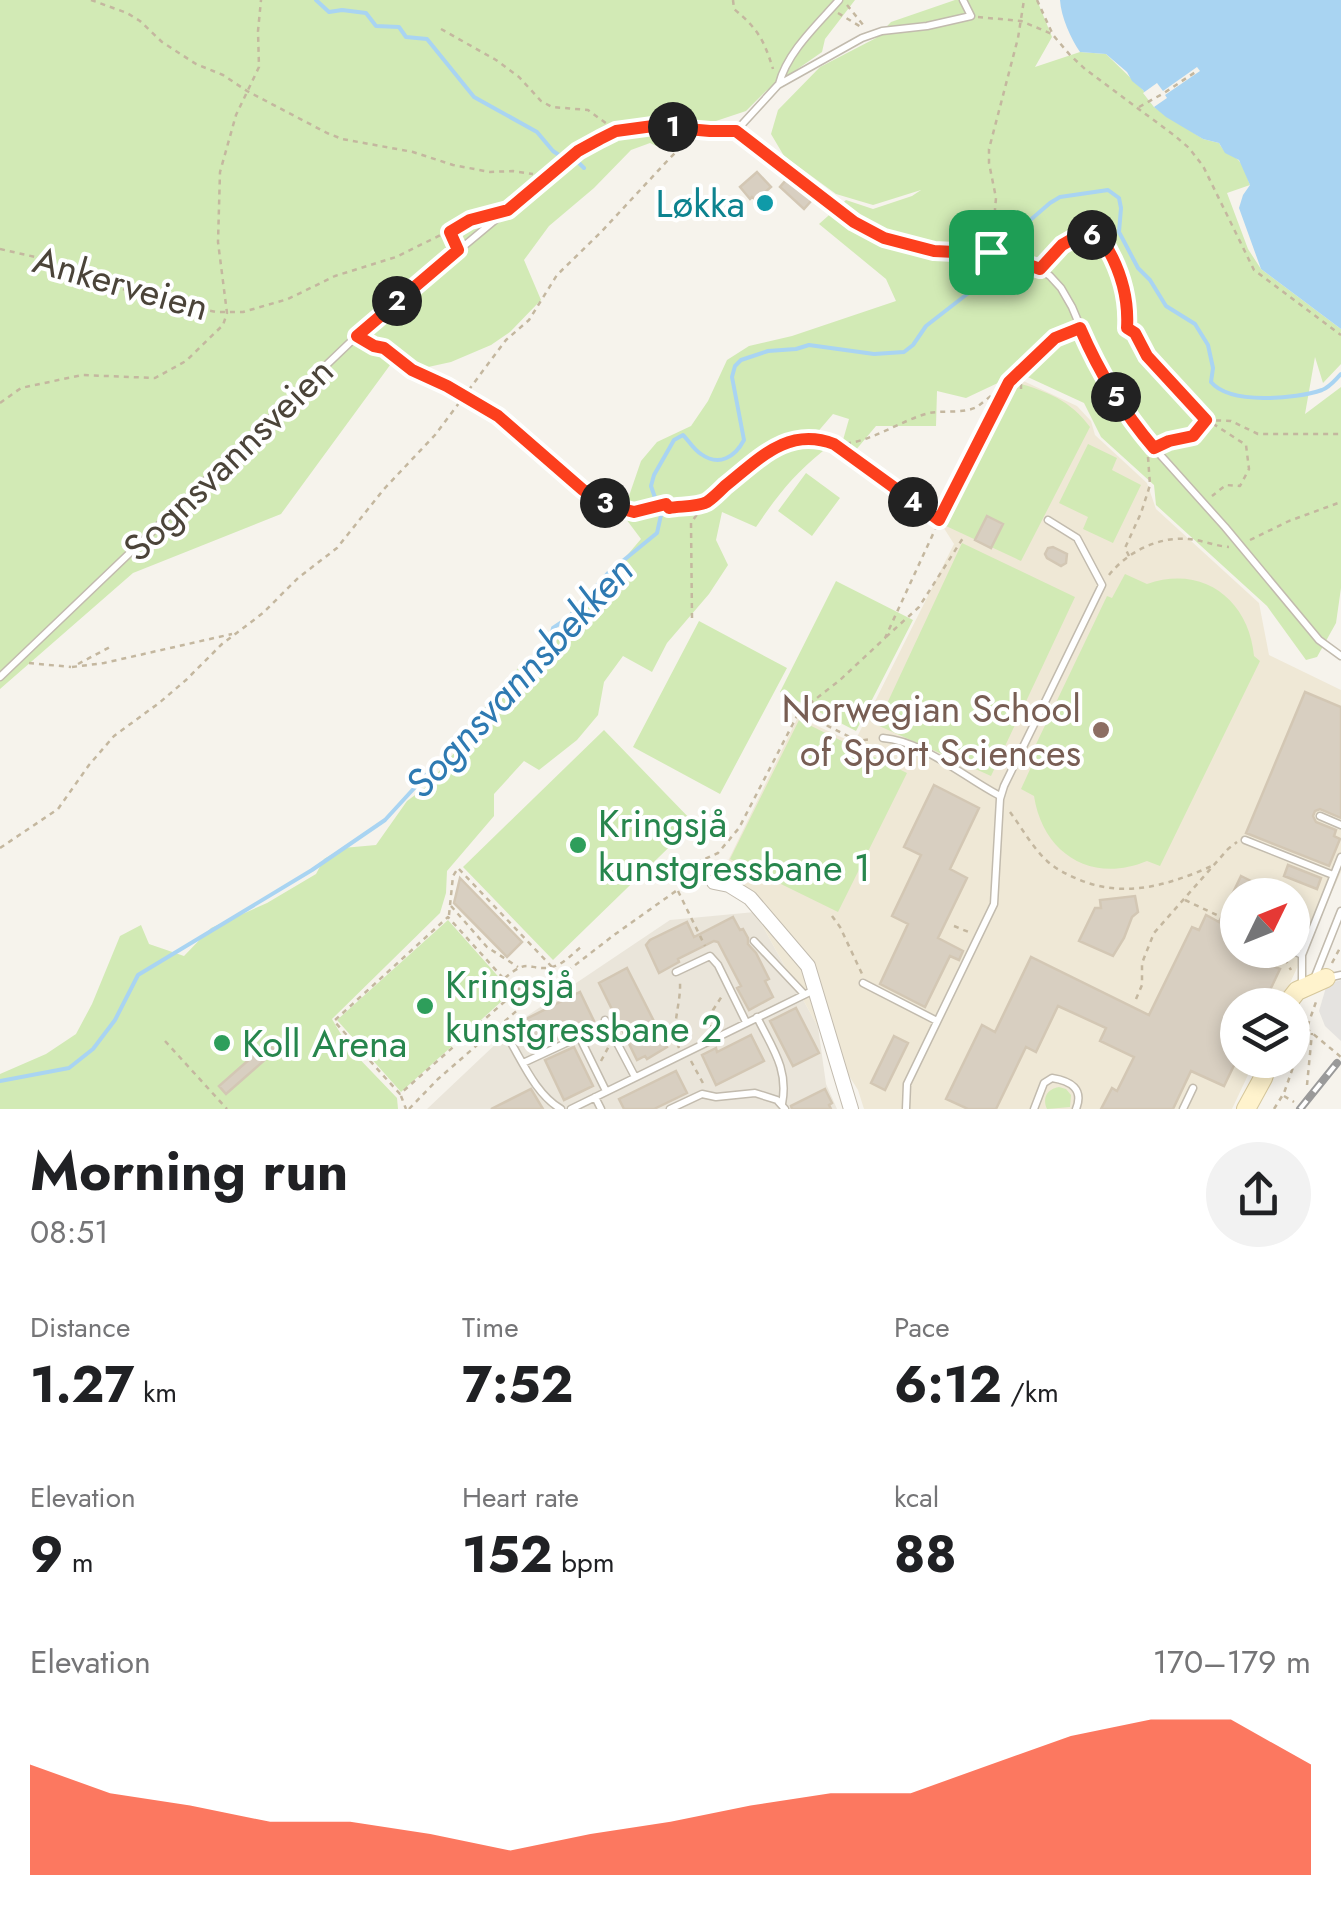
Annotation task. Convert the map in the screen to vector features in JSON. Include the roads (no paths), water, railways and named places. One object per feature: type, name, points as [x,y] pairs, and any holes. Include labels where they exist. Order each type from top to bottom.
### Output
[{"type":"street","points":[[714,882],[729,885],[750,898],[804,960],[811,972],[809,992],[851,1109]]},
{"type":"street","points":[[1246,1109],[1263,1078]]},
{"type":"lane","points":[[778,86],[790,60],[838,0]]},
{"type":"lane","points":[[963,0],[972,16],[870,35],[778,86],[736,131],[870,232],[934,251],[998,254],[1040,269],[1061,288],[1098,369],[1154,448],[1319,640],[1341,656]]},
{"type":"lane","name":"Sognsvannsveien","points":[[0,677],[357,336],[578,151],[616,131],[653,126],[736,131]]},
{"type":"lane","points":[[906,1109],[906,1084],[994,904],[1000,797],[1102,584],[1078,538],[1048,520]]},
{"type":"lane","points":[[883,738],[894,738],[935,757],[1000,797]]},
{"type":"lane","points":[[1320,816],[1341,824]]},
{"type":"lane","points":[[1245,840],[1333,875]]},
{"type":"lane","points":[[1310,934],[1341,857]]},
{"type":"lane","points":[[1318,981],[1341,911]]},
{"type":"lane","points":[[571,1109],[809,992],[754,942]]},
{"type":"lane","points":[[676,972],[710,956],[746,1022]]},
{"type":"lane","points":[[865,985],[937,1021]]},
{"type":"lane","points":[[670,1109],[702,1094],[763,1094],[784,1107],[783,1071],[757,1017]]},
{"type":"lane","points":[[523,1063],[606,1022],[635,1077]]},
{"type":"lane","points":[[580,1038],[606,1092]]},
{"type":"lane","points":[[510,1041],[548,1100],[561,1109]]},
{"type":"lane","points":[[1034,1109],[1044,1083],[1052,1078],[1079,1092],[1076,1109]]},
{"type":"lane","points":[[1182,1109],[1193,1088]]},
{"type":"lane","points":[[595,1097],[601,1109]]},
{"type":"water","points":[[1060,0],[1341,0],[1341,329],[1261,269],[1239,208],[1250,185],[1239,160],[1225,153],[1219,143],[1203,139],[1166,117],[1106,54],[1080,52],[1067,28]]},
{"type":"waterway","points":[[316,0],[329,12],[366,13],[376,26],[399,27],[406,37],[427,39],[474,97],[537,132],[562,157]]},
{"type":"waterway","points":[[577,161],[584,168]]},
{"type":"waterway","name":"Sognsvannsbekken","points":[[0,1081],[69,1068],[93,1049],[115,1020],[138,975],[312,870],[385,820],[495,700],[548,650],[553,628],[568,618],[608,573],[657,533],[661,515],[651,486],[674,440],[683,435],[698,452],[714,460],[726,458],[740,446],[744,440],[732,377],[741,360],[809,345],[874,354],[904,352],[926,326],[971,291],[997,262],[1013,235],[1050,203],[1060,197],[1108,190],[1119,198],[1119,232],[1138,268],[1166,306],[1195,324],[1208,345],[1213,368],[1211,382],[1233,394],[1264,398],[1325,389],[1341,374]]},
{"type":"railway","points":[[1300,1109],[1337,1063]]},
{"type":"place","name":"Løkka","points":[[765,203]]},
{"type":"place","name":"Norwegian School of Sport Sciences","points":[[1101,730]]},
{"type":"place","name":"Kringsjå kunstgressbane 1","points":[[578,845]]},
{"type":"place","name":"Kringsjå kunstgressbane 2","points":[[425,1006]]},
{"type":"place","name":"Koll Arena","points":[[222,1043]]}]
